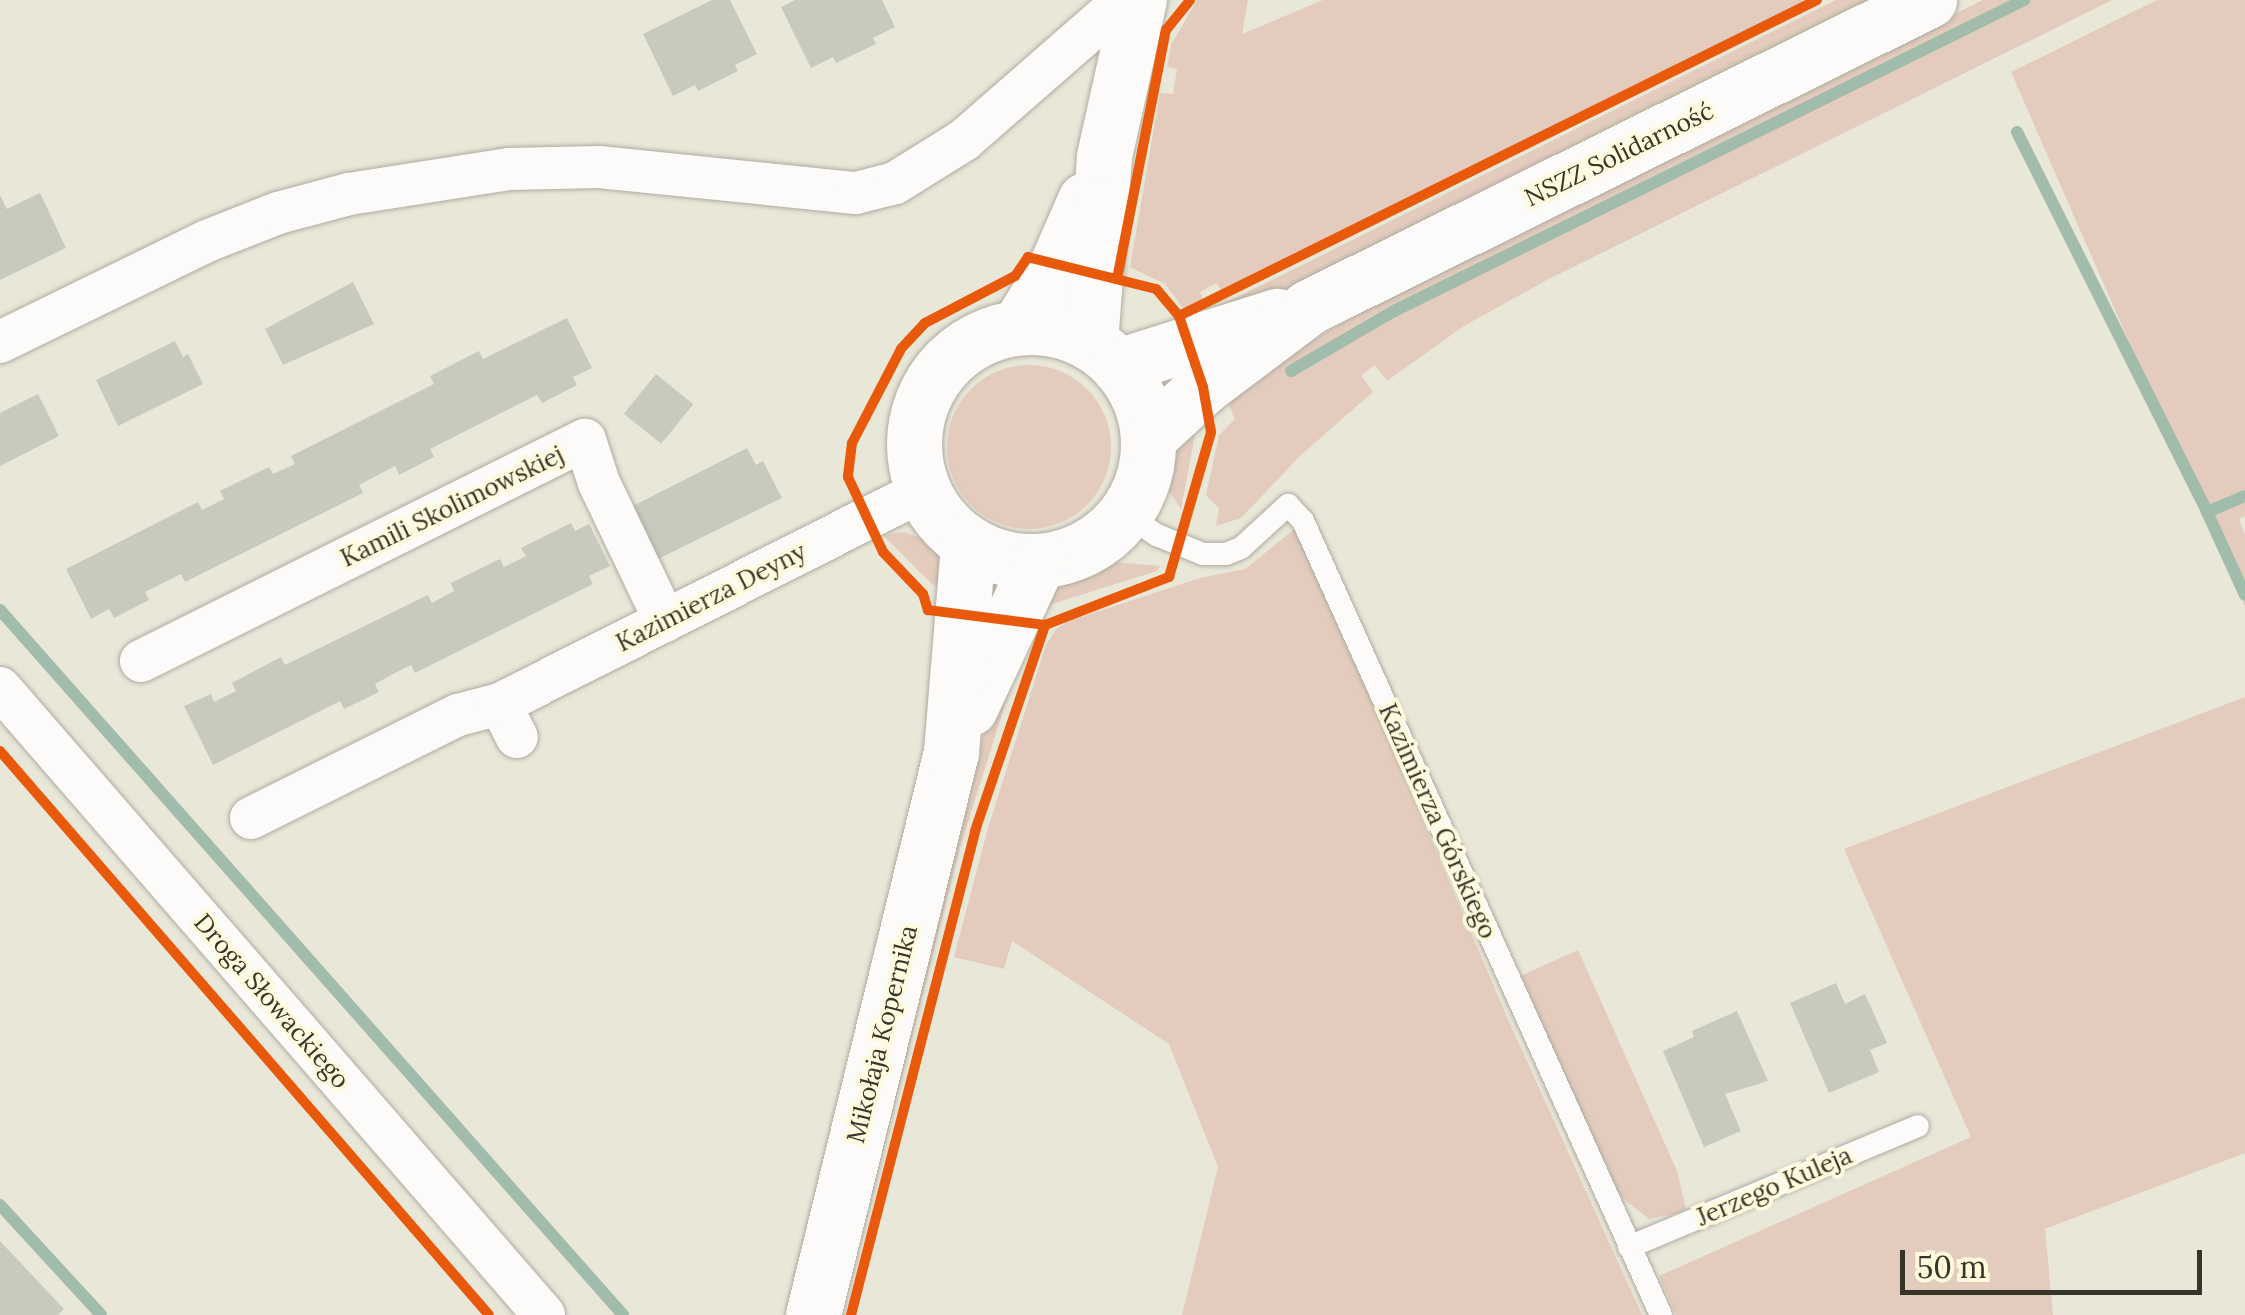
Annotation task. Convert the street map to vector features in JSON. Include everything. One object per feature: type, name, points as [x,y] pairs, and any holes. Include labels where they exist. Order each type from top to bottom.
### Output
[{"type":"main road","name":"NSZZ Solidarność","points":[[1148,438],[1203,386],[1309,308],[1929,0]]},
{"type":"main road","points":[[1018,327],[1056,264],[1104,156],[1137,9]]},
{"type":"main road","points":[[1104,156],[1104,354]]},
{"type":"main road","name":"NSZZ Solidarność","points":[[1104,354],[1309,308]]},
{"type":"main road","points":[[1018,327],[1056,329],[1104,354],[1138,400],[1148,438],[1146,466],[1125,513],[1099,541],[1070,556],[1038,562],[1002,559],[968,545],[941,521],[922,491],[913,454],[916,418],[929,384],[952,356],[983,336],[1018,327]]},
{"type":"main road","name":"Mikołaja Kopernika","points":[[813,1315],[950,752],[968,545]]},
{"type":"main road","name":"Mikołaja Kopernika","points":[[950,752],[1038,562]]},
{"type":"street","points":[[0,342],[207,241],[278,213],[349,194],[509,169],[649,170],[856,192],[895,182],[939,158],[1105,17],[1137,9]]},
{"type":"street","name":"Kamili Skolimowskiej","points":[[141,662],[586,440],[599,483],[665,620]]},
{"type":"street","name":"Kazimierza Deyny","points":[[251,818],[458,715],[508,720],[665,620],[922,491]]},
{"type":"street","name":"Droga Słowackiego","points":[[0,688],[544,1315]]},
{"type":"lane","name":"Kazimierza Górskiego","points":[[1125,513],[1157,535],[1203,554],[1226,554],[1241,548],[1288,505],[1303,521],[1661,1315]]},
{"type":"lane","name":"Jerzego Kuleja","points":[[1629,1247],[1918,1126]]},
{"type":"shaded area","points":[[1197,0],[1248,0],[1242,34],[1323,0],[1806,0],[1221,290],[1216,283],[1200,292],[1203,299],[1184,309],[1165,284],[1130,267],[1160,93],[1173,94],[1177,69],[1167,67],[1171,45]]},
{"type":"shaded area","points":[[1836,0],[1873,0],[1302,283],[1192,328],[1189,321]]},
{"type":"shaded area","points":[[1983,0],[2112,0],[1545,281],[1464,326],[1387,381],[1375,365],[1361,375],[1373,392],[1301,455],[1241,518],[1216,526],[1219,508],[1206,495],[1219,435],[1235,419],[1223,392],[1412,283]]},
{"type":"shaded area","points":[[2157,0],[2245,0],[2245,516],[2239,519],[2245,535],[2245,607],[2011,72]]},
{"type":"shaded area","points":[[1029,365],[1060,372],[1087,389],[1104,416],[1111,447],[1104,478],[1087,505],[1060,522],[1029,529],[998,522],[971,505],[954,478],[947,447],[954,416],[971,389],[998,372]]},
{"type":"shaded area","points":[[1195,428],[1181,509],[1164,484],[1171,450]]},
{"type":"shaded area","points":[[1297,527],[1510,1024],[1642,1315],[1182,1315],[1218,1167],[1169,1044],[1012,941],[1004,969],[954,957],[988,828],[1046,645],[1056,629],[1069,621],[1200,578],[1245,569]]},
{"type":"shaded area","points":[[905,532],[934,543],[941,552],[945,590],[932,584],[883,535]]},
{"type":"shaded area","points":[[1101,561],[1160,566],[1157,571],[1033,610],[1049,584]]},
{"type":"shaded area","points":[[1023,647],[960,848],[841,1315],[831,1315],[949,844],[989,718]]},
{"type":"shaded area","points":[[2245,697],[2245,1153],[2045,1229],[2053,1315],[1676,1315],[1659,1276],[1971,1137],[1844,849]]},
{"type":"shaded area","points":[[1578,950],[1677,1171],[1686,1209],[1675,1214],[1649,1219],[1620,1196],[1518,977]]},
{"type":"building","points":[[712,0],[730,0],[757,54],[735,65],[738,71],[698,91],[695,85],[673,96],[643,34]]},
{"type":"building","points":[[795,0],[882,0],[895,27],[873,38],[876,44],[836,63],[833,57],[811,68],[781,7]]},
{"type":"building","points":[[40,193],[66,248],[0,280],[0,195],[7,209]]},
{"type":"building","points":[[353,282],[374,324],[283,365],[265,329]]},
{"type":"building","points":[[567,318],[592,368],[573,377],[577,385],[542,403],[537,395],[430,449],[434,457],[399,475],[395,466],[359,485],[363,493],[185,582],[181,574],[145,592],[149,600],[114,618],[109,609],[91,619],[66,569],[198,502],[202,510],[224,499],[220,491],[269,467],[273,474],[295,464],[291,456],[434,384],[430,376],[479,351],[483,359]]},
{"type":"building","points":[[175,341],[183,357],[188,354],[203,384],[118,426],[96,380]]},
{"type":"building","points":[[656,374],[693,404],[661,444],[624,414]]},
{"type":"building","points":[[38,394],[59,436],[0,466],[0,413]]},
{"type":"building","points":[[747,448],[756,465],[763,461],[782,498],[656,560],[629,508]]},
{"type":"building","points":[[571,523],[575,531],[589,524],[610,566],[589,576],[593,584],[415,673],[411,665],[393,674],[375,684],[379,692],[344,709],[340,701],[213,765],[184,706],[211,694],[214,702],[236,691],[232,683],[281,657],[285,665],[428,595],[432,603],[454,591],[451,583],[500,559],[504,567],[526,556],[521,548]]},
{"type":"building","points":[[1836,983],[1845,1004],[1865,994],[1887,1043],[1870,1050],[1879,1072],[1829,1093],[1790,1003]]},
{"type":"building","points":[[1737,1011],[1768,1081],[1725,1094],[1741,1131],[1704,1147],[1663,1051],[1694,1037],[1692,1031]]},
{"type":"building","points":[[0,1241],[64,1309],[58,1315],[0,1315]]},
{"type":"waterway","points":[[1291,371],[1394,311],[2024,0]]},
{"type":"waterway","points":[[2017,132],[2207,512]]},
{"type":"waterway","points":[[2245,496],[2207,512],[2245,595]]},
{"type":"waterway","points":[[0,610],[623,1315]]},
{"type":"waterway","points":[[0,1205],[101,1315]]},
{"type":"cycle path","points":[[1117,279],[1166,30],[1190,0]]},
{"type":"cycle path","points":[[1179,316],[1817,0]]},
{"type":"cycle path","points":[[851,1315],[975,831],[1045,625],[1169,577],[1211,432],[1203,387],[1179,316],[1156,289],[1028,257],[1015,276],[925,323],[901,349],[852,443],[848,477],[883,552],[923,594],[928,610],[1045,625]]},
{"type":"cycle path","points":[[0,751],[489,1315]]}]
